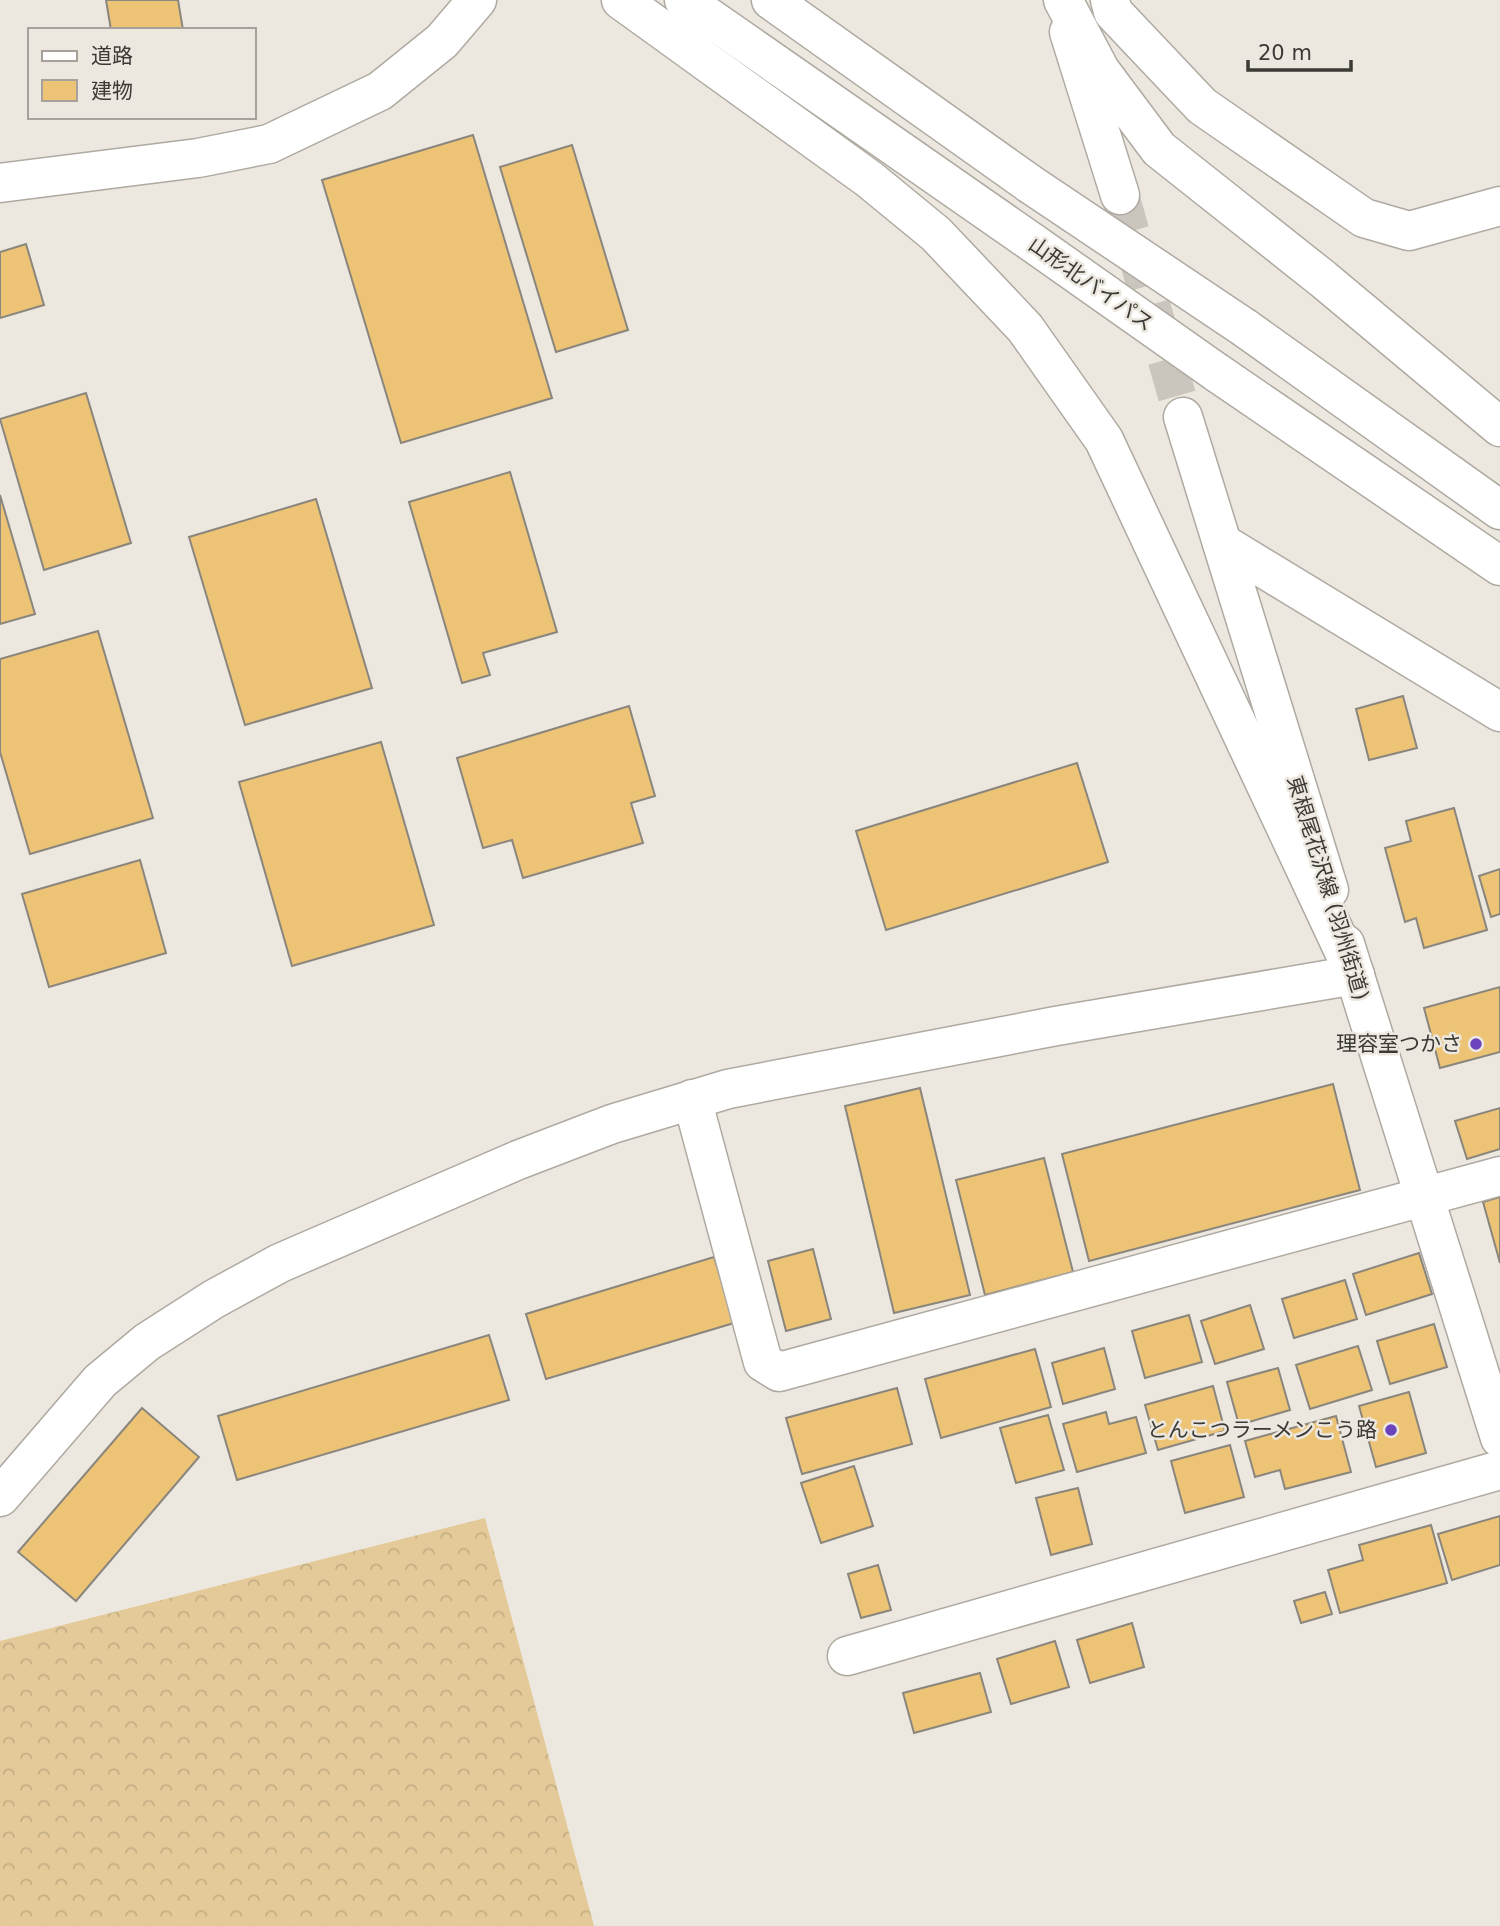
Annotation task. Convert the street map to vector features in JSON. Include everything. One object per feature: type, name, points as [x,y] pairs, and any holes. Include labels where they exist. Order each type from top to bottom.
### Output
[{"type":"main road","points":[[0,183],[198,158],[269,144],[380,91],[442,41],[477,0]]},
{"type":"main road","points":[[0,1497],[100,1381],[147,1342],[214,1299],[280,1263],[506,1165],[612,1124],[728,1089],[1056,1026],[1354,975],[1104,440],[1025,328],[936,234],[869,179],[621,0]]},
{"type":"main road","name":"山形北バイパス","points":[[684,0],[1216,372],[1500,566]]},
{"type":"main road","points":[[771,0],[1030,184],[1245,328],[1500,510]]},
{"type":"main road","points":[[1061,0],[1120,195]]},
{"type":"main road","points":[[1061,0],[1100,71],[1159,149],[1323,279],[1500,427]]},
{"type":"main road","points":[[1110,0],[1114,12],[1202,106],[1364,218],[1409,231],[1500,206]]},
{"type":"main road","name":"東根尾花沢線 (羽州街道)","points":[[1183,417],[1424,1197],[1490,1372],[1500,1438]]},
{"type":"main road","points":[[1222,543],[1500,712]]},
{"type":"main road","points":[[692,1099],[763,1362],[779,1372],[1500,1176]]},
{"type":"main road","points":[[847,1656],[1500,1470]]},
{"type":"green space","points":[[485,1518],[594,1926],[0,1926],[0,1641]]},
{"type":"building","points":[[106,0],[178,0],[183,28],[111,28]]},
{"type":"building","points":[[473,135],[552,398],[401,443],[322,180]]},
{"type":"building","points":[[572,145],[628,330],[556,352],[500,167]]},
{"type":"building","points":[[26,244],[44,305],[0,318],[0,252]]},
{"type":"building","points":[[86,393],[131,543],[44,570],[0,419]]},
{"type":"building","points":[[510,472],[557,632],[483,653],[490,675],[462,683],[409,502]]},
{"type":"building","points":[[0,495],[35,614],[0,624]]},
{"type":"building","points":[[316,499],[372,688],[245,725],[189,537]]},
{"type":"building","points":[[98,631],[153,818],[30,854],[0,752],[0,659]]},
{"type":"building","points":[[1403,696],[1417,748],[1369,760],[1356,709]]},
{"type":"building","points":[[629,706],[655,796],[631,803],[643,843],[523,878],[512,840],[483,848],[457,758]]},
{"type":"building","points":[[381,742],[434,925],[292,966],[239,782]]},
{"type":"building","points":[[1077,763],[1108,862],[886,930],[856,831]]},
{"type":"building","points":[[1454,808],[1487,930],[1424,948],[1416,918],[1405,922],[1385,848],[1411,841],[1406,821]]},
{"type":"building","points":[[140,860],[166,953],[49,987],[22,894]]},
{"type":"building","points":[[1500,869],[1500,914],[1491,917],[1479,876]]},
{"type":"building","points":[[1500,987],[1500,1052],[1440,1068],[1424,1008]]},
{"type":"building","points":[[1333,1084],[1360,1190],[1089,1261],[1062,1154]]},
{"type":"building","points":[[920,1088],[970,1295],[894,1313],[845,1106]]},
{"type":"building","points":[[1500,1108],[1500,1149],[1467,1159],[1455,1121]]},
{"type":"building","points":[[1044,1158],[1073,1272],[985,1295],[956,1180]]},
{"type":"building","points":[[1500,1197],[1500,1263],[1483,1202]]},
{"type":"building","points":[[813,1249],[831,1319],[786,1331],[768,1261]]},
{"type":"building","points":[[1419,1253],[1432,1294],[1366,1315],[1353,1274]]},
{"type":"building","points":[[714,1257],[734,1323],[546,1379],[526,1314]]},
{"type":"building","points":[[1345,1280],[1357,1319],[1294,1338],[1282,1299]]},
{"type":"building","points":[[1250,1305],[1264,1349],[1215,1364],[1201,1321]]},
{"type":"building","points":[[1189,1315],[1202,1362],[1145,1378],[1132,1331]]},
{"type":"building","points":[[1434,1324],[1447,1367],[1390,1384],[1377,1341]]},
{"type":"building","points":[[489,1335],[509,1400],[237,1480],[218,1416]]},
{"type":"building","points":[[1358,1346],[1372,1390],[1310,1409],[1296,1365]]},
{"type":"building","points":[[1104,1348],[1115,1389],[1063,1404],[1052,1363]]},
{"type":"building","points":[[1035,1349],[1051,1407],[941,1438],[925,1379]]},
{"type":"building","points":[[1278,1368],[1290,1410],[1239,1425],[1227,1382]]},
{"type":"building","points":[[1213,1386],[1225,1431],[1158,1450],[1145,1405]]},
{"type":"building","points":[[897,1388],[912,1444],[802,1474],[786,1418]]},
{"type":"building","points":[[1409,1392],[1426,1453],[1376,1467],[1359,1406]]},
{"type":"building","points":[[142,1408],[199,1457],[76,1601],[18,1552]]},
{"type":"building","points":[[1106,1412],[1109,1424],[1136,1417],[1146,1453],[1077,1472],[1063,1424]]},
{"type":"building","points":[[1048,1415],[1064,1470],[1016,1483],[1000,1428]]},
{"type":"building","points":[[1336,1416],[1351,1472],[1285,1489],[1280,1470],[1255,1477],[1245,1441]]},
{"type":"building","points":[[1230,1445],[1244,1497],[1185,1513],[1171,1461]]},
{"type":"building","points":[[854,1466],[873,1526],[821,1543],[801,1483]]},
{"type":"building","points":[[1078,1488],[1092,1544],[1051,1555],[1036,1498]]},
{"type":"building","points":[[1500,1516],[1500,1565],[1452,1580],[1438,1534]]},
{"type":"building","points":[[1431,1525],[1447,1583],[1340,1613],[1328,1570],[1363,1560],[1359,1545]]},
{"type":"building","points":[[878,1565],[891,1610],[861,1618],[848,1574]]},
{"type":"building","points":[[1325,1592],[1332,1614],[1301,1623],[1294,1601]]},
{"type":"building","points":[[1132,1623],[1144,1667],[1090,1683],[1077,1640]]},
{"type":"building","points":[[1055,1641],[1069,1687],[1011,1704],[997,1659]]},
{"type":"building","points":[[980,1673],[991,1712],[914,1733],[903,1693]]},
{"type":"tunnel","points":[[1120,195],[1183,417]]},
{"type":"place","name":"理容室つかさ","points":[[1476,1044]]},
{"type":"place","name":"とんこつラーメンこう路","points":[[1391,1430]]}]
